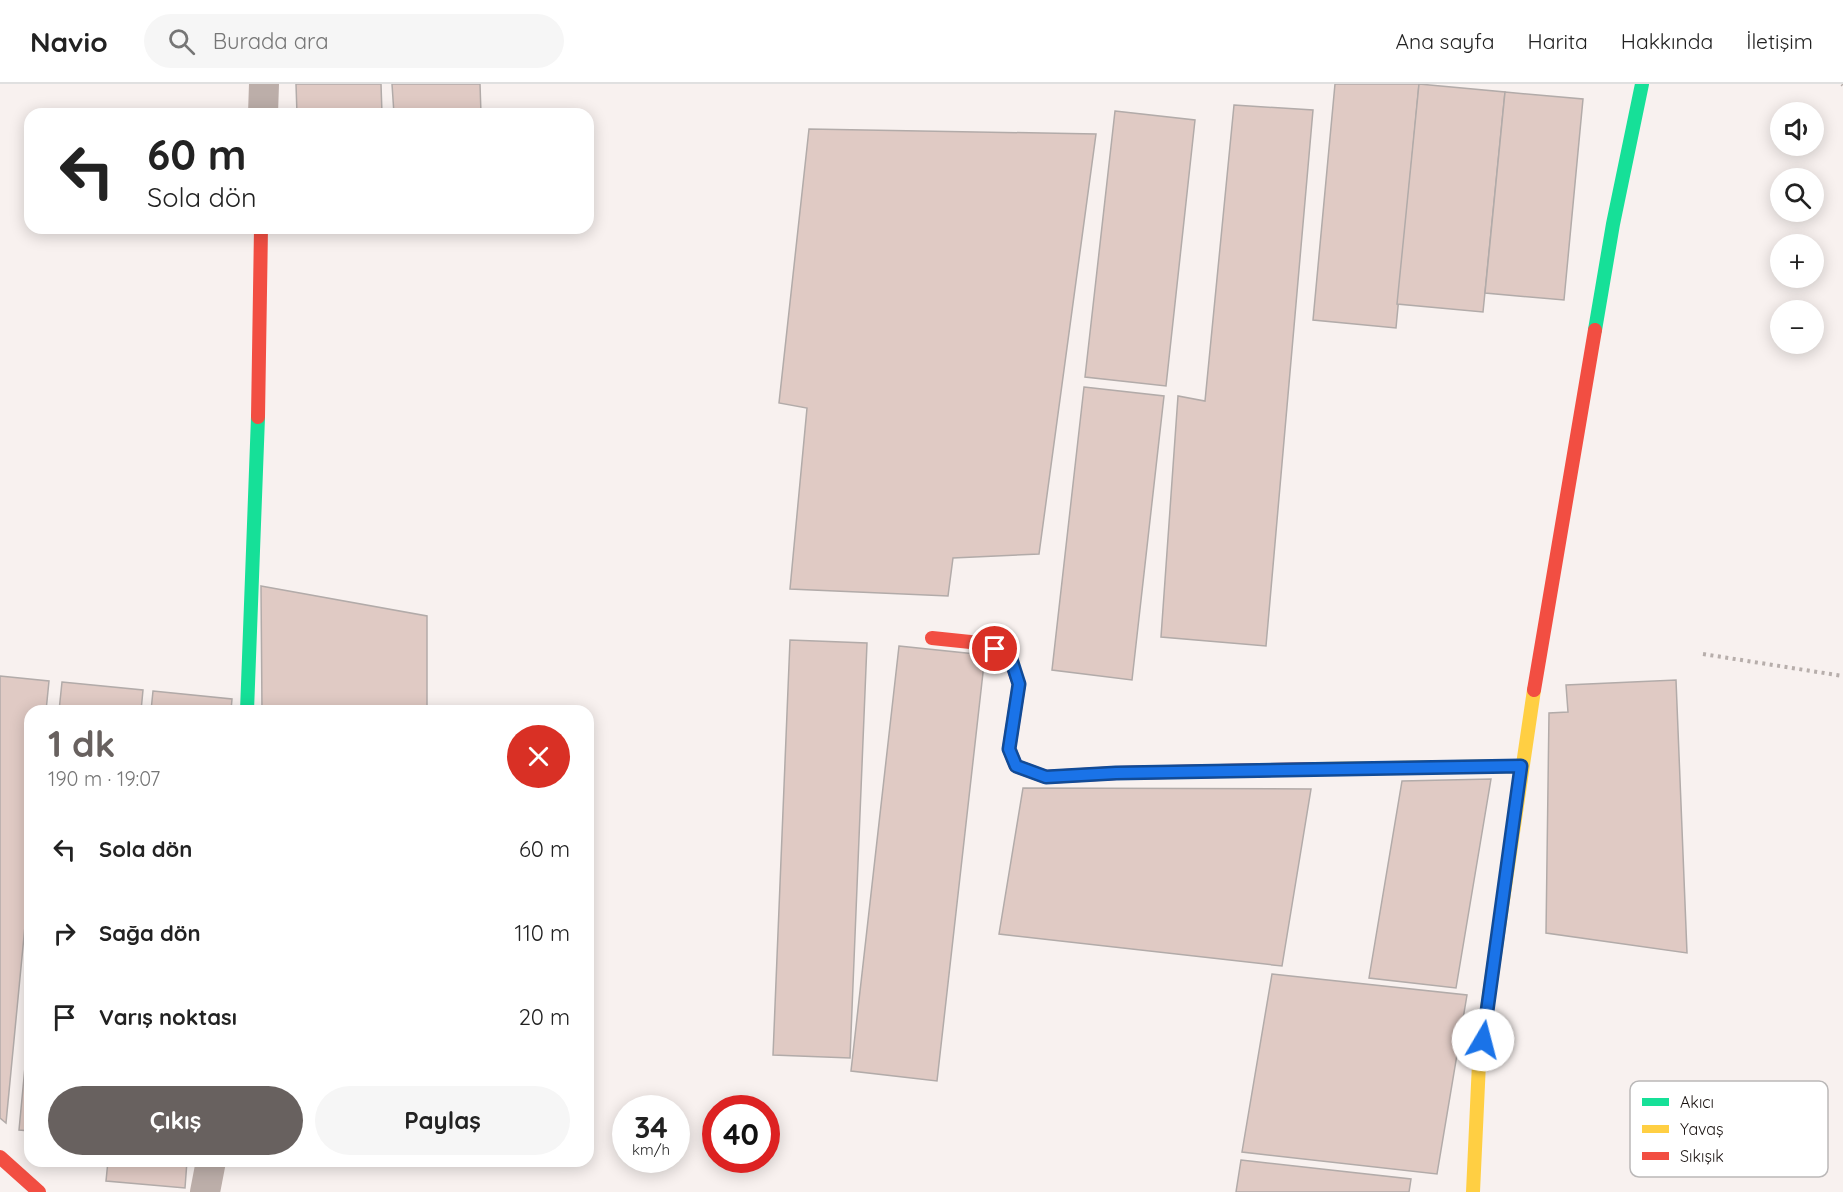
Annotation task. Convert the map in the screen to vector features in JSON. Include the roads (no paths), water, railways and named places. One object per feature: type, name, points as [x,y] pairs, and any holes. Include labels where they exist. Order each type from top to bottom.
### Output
[{"type":"street","points":[[263,108],[264,84]]},
{"type":"street","points":[[1473,1192],[1479,1063],[1521,766],[1613,224],[1642,84]]},
{"type":"street","points":[[247,705],[258,424],[261,234]]},
{"type":"street","points":[[932,638],[980,643],[1010,656],[1019,684],[1009,749],[1016,766],[1046,777],[1128,773],[1521,766]]},
{"type":"street","points":[[0,1157],[39,1192]]},
{"type":"street","points":[[205,1192],[210,1167]]}]
